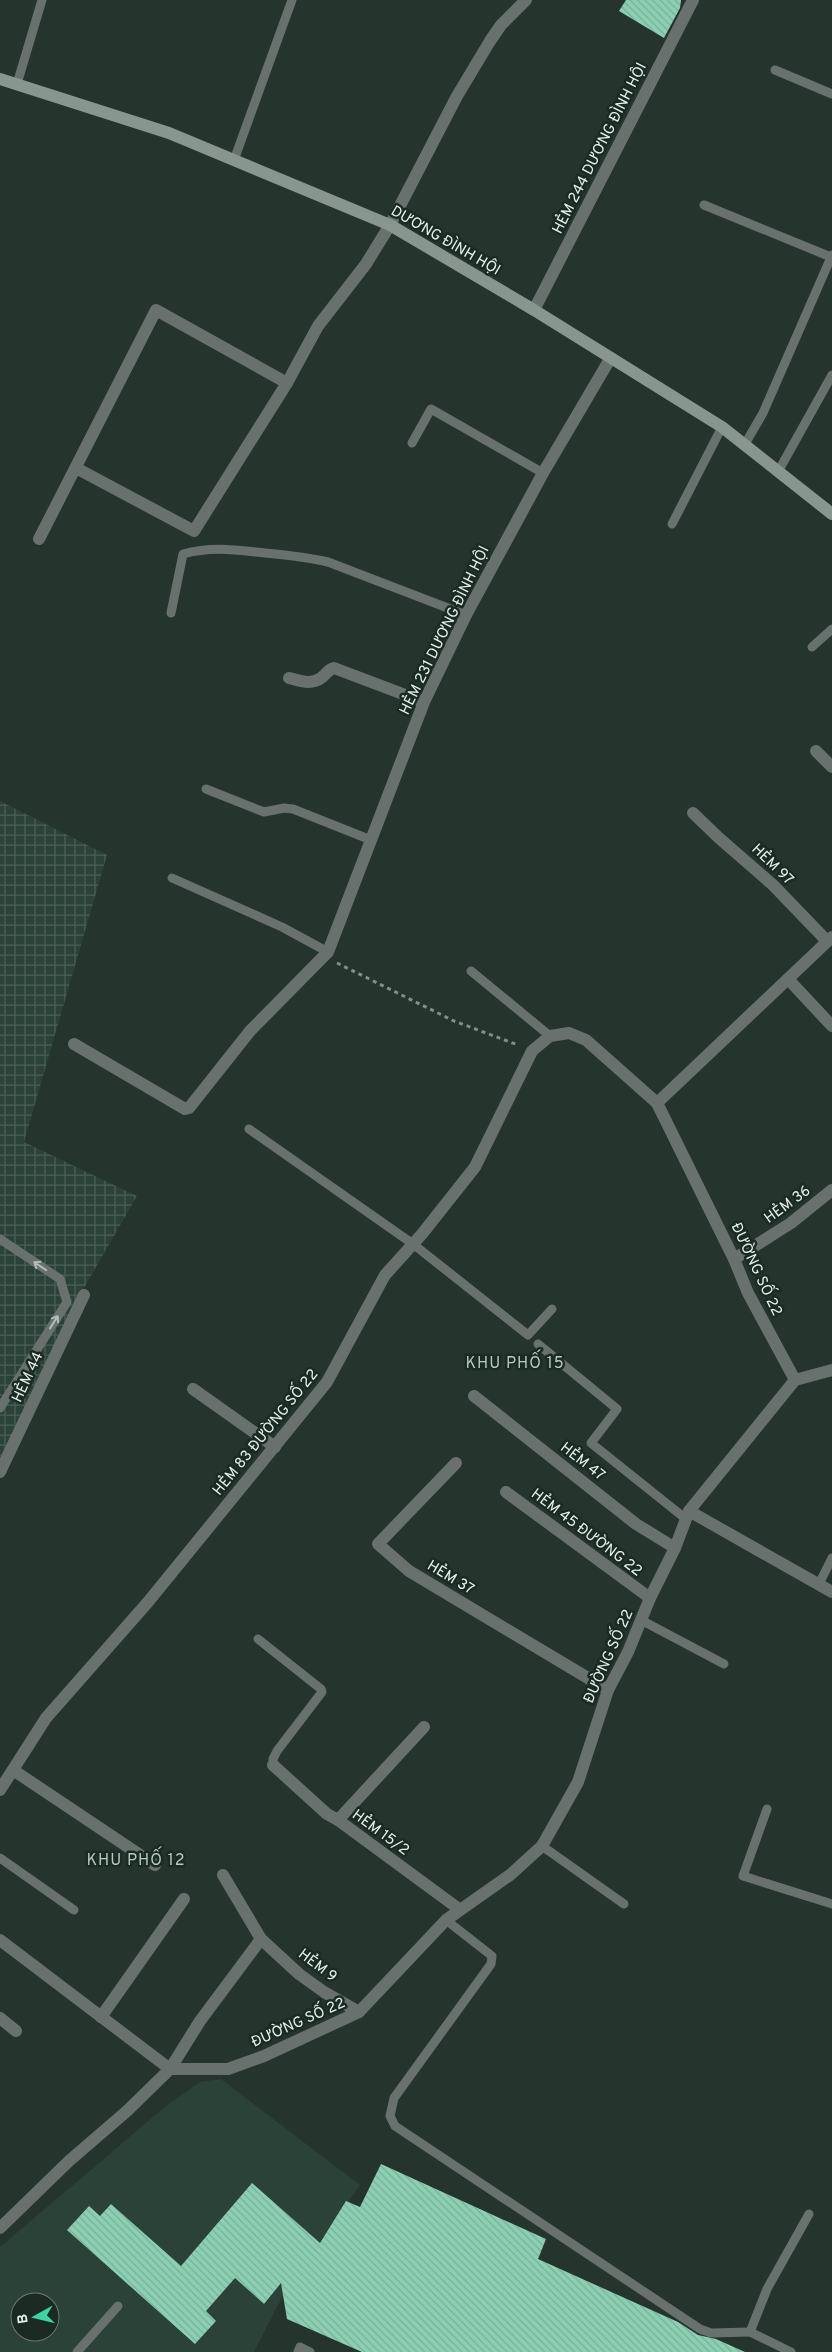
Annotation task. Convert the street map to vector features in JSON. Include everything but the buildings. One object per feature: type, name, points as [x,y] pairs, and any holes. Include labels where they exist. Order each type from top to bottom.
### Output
[{"type":"street","points":[[76,468],[194,531],[287,383],[318,326],[366,264],[390,225],[466,80],[501,25],[526,0]]},
{"type":"street","name":"HẺM 244 DƯƠNG ĐÌNH HỘI","points":[[534,310],[693,0]]},
{"type":"street","name":"DƯƠNG ĐÌNH HỘI","points":[[0,79],[169,133],[390,225],[534,310],[722,427],[779,470],[832,514]]},
{"type":"street","points":[[39,539],[156,310],[287,383]]},
{"type":"street","name":"HẺM 231 DƯƠNG ĐÌNH HỘI","points":[[326,954],[424,702],[466,615],[543,473],[610,359]]},
{"type":"street","points":[[289,678],[310,682],[320,680],[328,670],[334,668],[424,702]]},
{"type":"street","points":[[816,751],[832,767]]},
{"type":"street","name":"HẺM 97","points":[[693,813],[830,939]]},
{"type":"street","points":[[550,1036],[569,1033],[586,1040],[657,1103],[830,939]]},
{"type":"street","points":[[74,1044],[185,1109],[189,1108],[250,1031],[326,954]]},
{"type":"street","points":[[788,979],[832,1026]]},
{"type":"street","name":"HẺM 83 ĐƯỜNG SỐ 22","points":[[0,1790],[46,1718],[148,1602],[327,1382],[385,1275],[413,1244],[474,1167],[532,1051],[550,1036]]},
{"type":"street","name":"ĐƯỜNG SỐ 22","points":[[170,2069],[228,2069],[264,2056],[359,2012],[446,1920],[459,1909],[510,1875],[542,1846],[578,1782],[608,1690],[675,1548],[688,1515],[795,1380],[748,1293],[734,1259],[657,1103]]},
{"type":"street","name":"HẺM 36","points":[[734,1259],[791,1223],[832,1190]]},
{"type":"street","name":"HẺM 44","points":[[0,1472],[84,1295]]},
{"type":"street","points":[[795,1380],[832,1370]]},
{"type":"street","points":[[193,1389],[275,1447]]},
{"type":"street","name":"HẺM 47","points":[[474,1396],[636,1524],[675,1548]]},
{"type":"street","name":"HẺM 37","points":[[456,1463],[378,1544],[409,1571],[608,1690]]},
{"type":"street","name":"HẺM 45 ĐƯỜNG 22","points":[[506,1492],[650,1598]]},
{"type":"street","points":[[688,1515],[832,1592]]},
{"type":"street","name":"HẺM 15/2","points":[[424,1728],[338,1820],[459,1909]]},
{"type":"street","points":[[273,1765],[327,1814],[338,1820]]},
{"type":"street","points":[[13,1770],[155,1864]]},
{"type":"street","name":"HẺM 9","points":[[223,1875],[260,1939],[299,1974],[324,1992],[359,2012]]},
{"type":"street","points":[[101,2017],[184,1900]]},
{"type":"street","points":[[0,2228],[69,2161],[127,2111],[170,2069],[200,2021],[260,1939]]},
{"type":"street","points":[[0,1940],[170,2069]]},
{"type":"street","points":[[0,2018],[16,2031]]},
{"type":"lane","points":[[17,84],[42,0]]},
{"type":"lane","points":[[234,160],[292,0]]},
{"type":"lane","points":[[775,70],[832,94]]},
{"type":"lane","points":[[704,205],[832,256],[763,413],[745,444]]},
{"type":"lane","points":[[779,470],[832,375]]},
{"type":"lane","points":[[412,443],[431,409],[543,473]]},
{"type":"lane","points":[[672,524],[722,427]]},
{"type":"lane","points":[[170,613],[183,554],[199,549],[221,548],[309,557],[328,562],[466,615]]},
{"type":"lane","points":[[812,647],[832,629]]},
{"type":"lane","points":[[206,788],[264,812],[284,808],[293,809],[371,840]]},
{"type":"lane","points":[[172,878],[282,927],[326,954]]},
{"type":"lane","points":[[471,971],[550,1036]]},
{"type":"lane","points":[[249,1129],[413,1244],[528,1335],[552,1308]]},
{"type":"lane","points":[[0,1239],[60,1279],[67,1302],[0,1408]]},
{"type":"lane","points":[[538,1344],[617,1409],[591,1443],[688,1515]]},
{"type":"lane","points":[[819,1584],[832,1558]]},
{"type":"lane","points":[[642,1620],[724,1664]]},
{"type":"lane","points":[[258,1639],[321,1688],[322,1692],[272,1759],[273,1765]]},
{"type":"lane","points":[[766,1809],[744,1876],[832,1904]]},
{"type":"lane","points":[[542,1846],[624,1904]]},
{"type":"lane","points":[[0,1858],[74,1910]]},
{"type":"lane","points":[[446,1920],[486,1949],[492,1956],[490,1964],[394,2098],[390,2116],[396,2126],[700,2329],[711,2332],[750,2332],[790,2352]]},
{"type":"lane","points":[[750,2332],[767,2289],[809,2214]]},
{"type":"lane","points":[[77,2352],[118,2306]]},
{"type":"lane","points":[[298,2352],[300,2347],[310,2352]]},
{"type":"path","points":[[326,954],[454,1021],[532,1051]]},
{"type":"shaded area","points":[[0,801],[107,855],[24,1142],[137,1196],[81,1293],[0,1465]]},
{"type":"shaded area","points":[[221,2079],[360,2185],[282,2297],[254,2352],[0,2352],[0,2247],[166,2106],[200,2082]]},
{"type":"district","name":"KHU PHỐ 15","points":[[515,1362]]},
{"type":"district","name":"KHU PHỐ 12","points":[[136,1859]]}]
